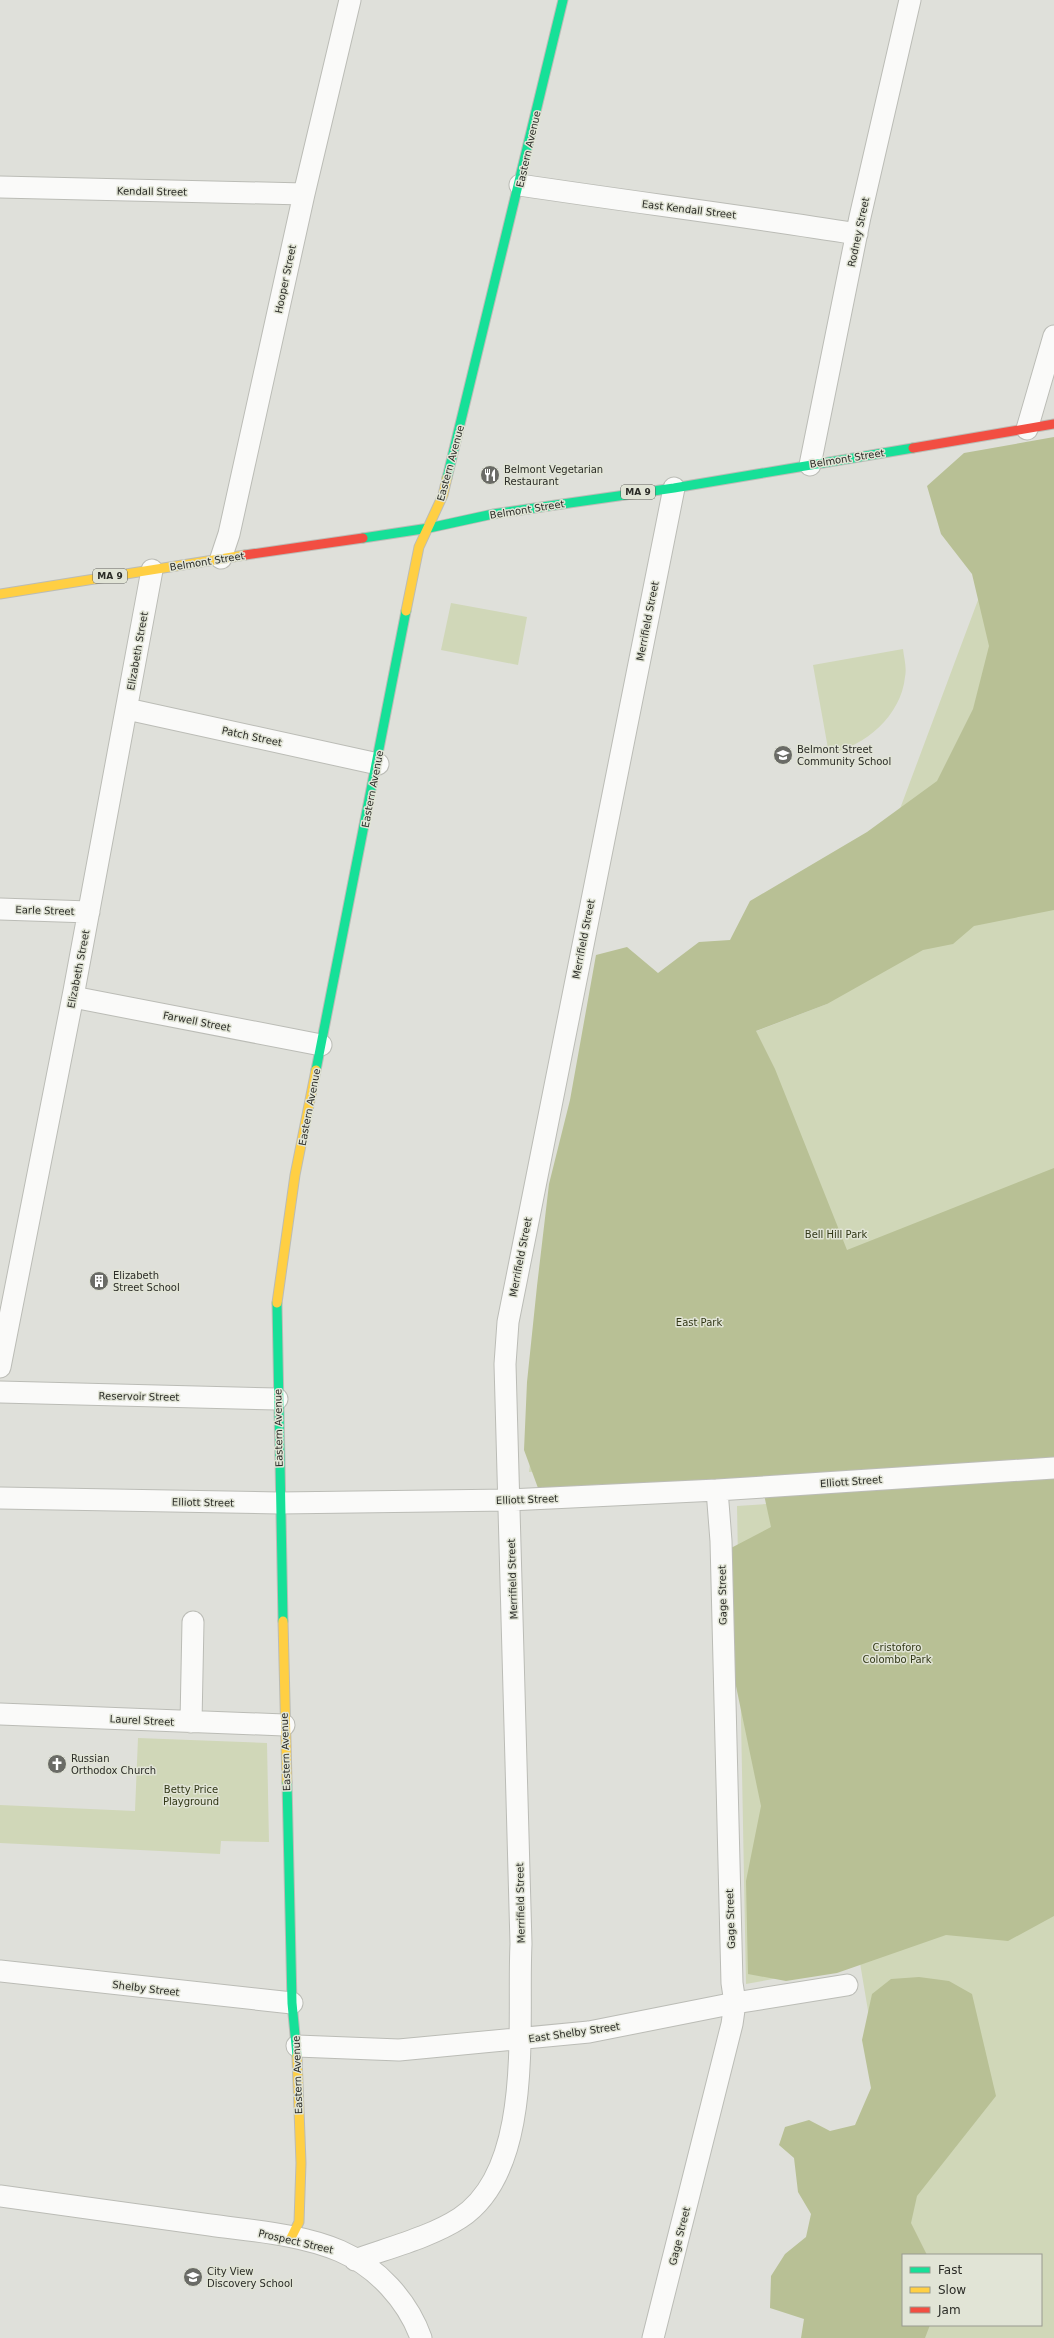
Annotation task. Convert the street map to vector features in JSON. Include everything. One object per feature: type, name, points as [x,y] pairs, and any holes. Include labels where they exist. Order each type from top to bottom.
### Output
[{"type":"main road","name":"Eastern Avenue","points":[[291,2238],[299,2222],[300,2215],[301,2163],[297,2046],[292,2003],[284,1725],[276,1308],[295,1175],[378,764],[419,548],[443,495],[520,185],[563,0]]},
{"type":"main road","name":"Belmont Street","points":[[0,594],[221,558],[429,528],[493,514],[674,488],[1054,424]]},
{"type":"street","name":"Hooper Street","points":[[221,558],[229,534],[304,194],[350,0]]},
{"type":"street","name":"Rodney Street","points":[[810,465],[857,234],[910,0]]},
{"type":"street","name":"East Kendall Street","points":[[520,185],[725,213],[857,234]]},
{"type":"street","name":"Kendall Street","points":[[0,187],[304,194]]},
{"type":"street","points":[[1027,429],[1054,336]]},
{"type":"street","name":"Merrifield Street","points":[[520,2039],[520,1858],[505,1364],[509,1317],[674,488]]},
{"type":"street","name":"Elizabeth Street","points":[[0,1367],[73,997],[152,570]]},
{"type":"street","name":"Patch Street","points":[[127,709],[378,764]]},
{"type":"street","name":"Earle Street","points":[[0,909],[89,912]]},
{"type":"street","name":"Farwell Street","points":[[73,997],[321,1045]]},
{"type":"street","name":"Reservoir Street","points":[[0,1392],[277,1399]]},
{"type":"street","name":"Elliott Street","points":[[0,1498],[279,1503],[509,1500],[717,1490],[1054,1468]]},
{"type":"street","name":"Gage Street","points":[[653,2338],[719,2076],[735,2003],[732,1984],[721,1541],[717,1490]]},
{"type":"street","points":[[191,1722],[193,1622]]},
{"type":"street","name":"Laurel Street","points":[[0,1714],[284,1725]]},
{"type":"street","name":"Shelby Street","points":[[0,1971],[292,2003]]},
{"type":"street","name":"East Shelby Street","points":[[297,2046],[399,2050],[589,2032],[735,2003],[847,1985]]},
{"type":"street","points":[[355,2260],[446,2226],[472,2209],[491,2187],[515,2119],[520,2039]]},
{"type":"street","name":"Prospect Street","points":[[0,2196],[291,2238],[324,2245],[355,2260]]},
{"type":"street","points":[[355,2260],[394,2292],[412,2318],[421,2338]]},
{"type":"green space","name":"East Park","points":[[1054,437],[1054,910],[974,926],[953,944],[923,950],[827,1004],[756,1031],[775,1069],[847,1250],[1054,1168],[1054,1916],[1008,1941],[946,1935],[837,1973],[786,1981],[748,1974],[746,1881],[761,1806],[732,1667],[731,1548],[771,1527],[763,1490],[610,1484],[538,1488],[524,1450],[527,1382],[549,1184],[570,1100],[596,955],[627,947],[658,973],[699,942],[730,940],[750,901],[867,832],[937,781],[973,709],[989,646],[972,574],[941,534],[927,486],[964,453]]},
{"type":"green space","name":"Bell Hill Park","points":[[1054,451],[1054,1440],[529,1472],[574,1101],[827,1004],[1033,453]]},
{"type":"green space","points":[[451,603],[527,617],[518,665],[441,650]]},
{"type":"green space","points":[[903,649],[906,670],[905,677],[902,691],[889,716],[879,727],[856,744],[829,754],[813,665]]},
{"type":"green space","name":"Cristoforo Colombo Park","points":[[1054,1485],[1054,2338],[811,2338],[884,2106],[860,1963],[746,1984],[737,1506]]},
{"type":"green space","name":"Betty Price Playground","points":[[138,1738],[267,1743],[269,1842],[221,1841],[220,1854],[0,1843],[0,1805],[135,1811]]},
{"type":"green space","points":[[919,1977],[949,1981],[972,1994],[996,2096],[917,2196],[911,2223],[926,2254],[902,2254],[902,2326],[930,2326],[925,2338],[801,2338],[804,2319],[770,2308],[771,2276],[785,2254],[806,2237],[811,2214],[798,2192],[794,2158],[779,2145],[785,2127],[809,2120],[830,2131],[855,2125],[871,2088],[862,2040],[872,1994],[891,1979]]},
{"type":"traffic: fast","points":[[447,478],[563,0]]},
{"type":"traffic: fast","points":[[363,538],[429,528],[493,514],[674,488],[913,448]]},
{"type":"traffic: fast","points":[[316,1070],[406,611]]},
{"type":"traffic: fast","points":[[277,1303],[283,1621]]},
{"type":"traffic: fast","points":[[287,1782],[292,2003],[297,2056]]},
{"type":"traffic: slow","points":[[406,611],[419,547],[443,495],[447,478]]},
{"type":"traffic: slow","points":[[0,594],[245,555]]},
{"type":"traffic: slow","points":[[277,1303],[295,1175],[316,1070]]},
{"type":"traffic: slow","points":[[283,1621],[287,1782]]},
{"type":"traffic: slow","points":[[291,2238],[299,2222],[301,2163],[297,2056]]},
{"type":"traffic: jam","points":[[913,448],[1054,424]]},
{"type":"traffic: jam","points":[[245,555],[363,538]]},
{"type":"place","name":"Belmont Vegetarian Restaurant","points":[[490,475]]},
{"type":"place","name":"Belmont Street Community School","points":[[783,755]]},
{"type":"place","name":"Elizabeth Street School","points":[[99,1281]]},
{"type":"place","name":"Russian Orthodox Church","points":[[57,1764]]},
{"type":"place","name":"City View Discovery School","points":[[193,2277]]}]
